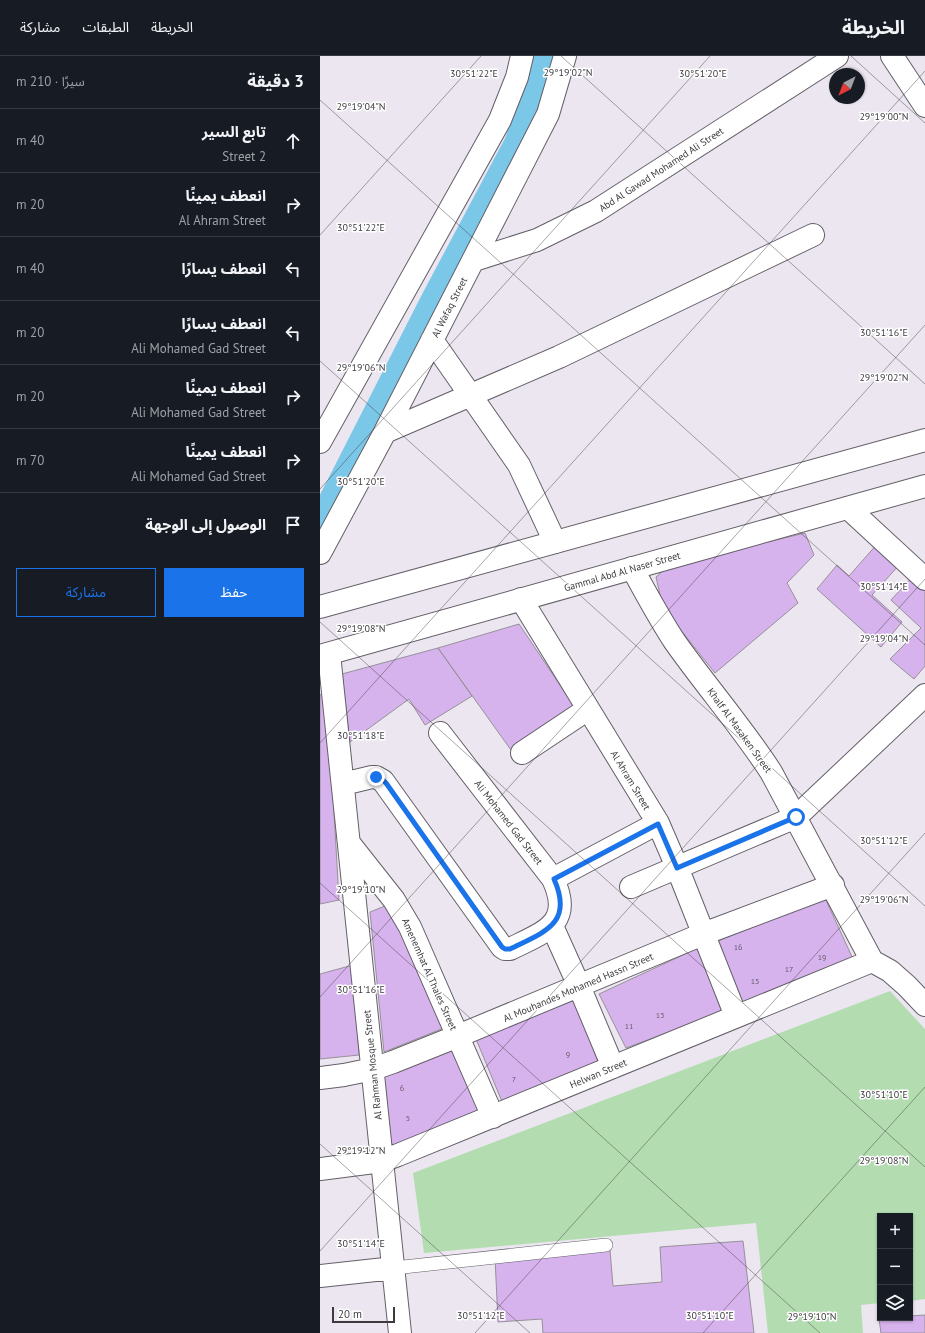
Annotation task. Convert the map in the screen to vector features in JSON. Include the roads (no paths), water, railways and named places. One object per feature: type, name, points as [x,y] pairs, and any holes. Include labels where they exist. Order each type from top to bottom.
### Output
[{"type":"street","points":[[320,442],[500,120],[517,77],[522,56]]},
{"type":"street","name":"Al Wafaq Street","points":[[320,553],[385,432],[548,114],[565,56]]},
{"type":"street","name":"Abd Al Gawad Mohamed Ali Street","points":[[474,260],[537,240],[596,211],[837,56]]},
{"type":"street","points":[[892,56],[925,106]]},
{"type":"street","points":[[385,432],[559,357],[813,235]]},
{"type":"street","points":[[432,340],[518,465],[555,542]]},
{"type":"street","points":[[320,607],[925,440]]},
{"type":"street","name":"Gammal Abd Al Naser Street","points":[[324,655],[925,486]]},
{"type":"street","points":[[848,508],[925,579]]},
{"type":"street","name":"Khalf Al Masaken Street","points":[[632,568],[659,617],[676,642],[772,772],[872,961]]},
{"type":"street","name":"Al Ahram Street","points":[[521,599],[658,824],[704,934],[736,1016]]},
{"type":"street","name":"Al Rahman Mosque Street","points":[[324,655],[343,784],[400,1333]]},
{"type":"street","points":[[631,887],[796,817],[922,705]]},
{"type":"street","points":[[522,753],[588,709]]},
{"type":"street","name":"Ali Mohamed Gad Street","points":[[440,733],[554,879],[560,895],[560,904],[558,916],[552,926]]},
{"type":"street","points":[[343,784],[372,777],[383,780],[505,949],[510,949],[552,926],[613,1067]]},
{"type":"street","points":[[554,879],[658,824]]},
{"type":"street","name":"Amenemhat Al Thales Street","points":[[349,843],[394,900],[407,922],[493,1117]]},
{"type":"street","name":"Al Mouhandes Mohamed Hassn Street","points":[[320,1078],[373,1069],[458,1036],[704,934],[832,886]]},
{"type":"street","points":[[872,961],[890,971],[925,1005]]},
{"type":"street","name":"Helwan Street","points":[[320,1169],[382,1161],[493,1117],[872,961]]},
{"type":"street","points":[[320,1276],[394,1268]]},
{"type":"lane","points":[[394,1268],[606,1245]]},
{"type":"waterway","points":[[320,519],[432,299],[515,143],[540,74],[543,56]]}]
